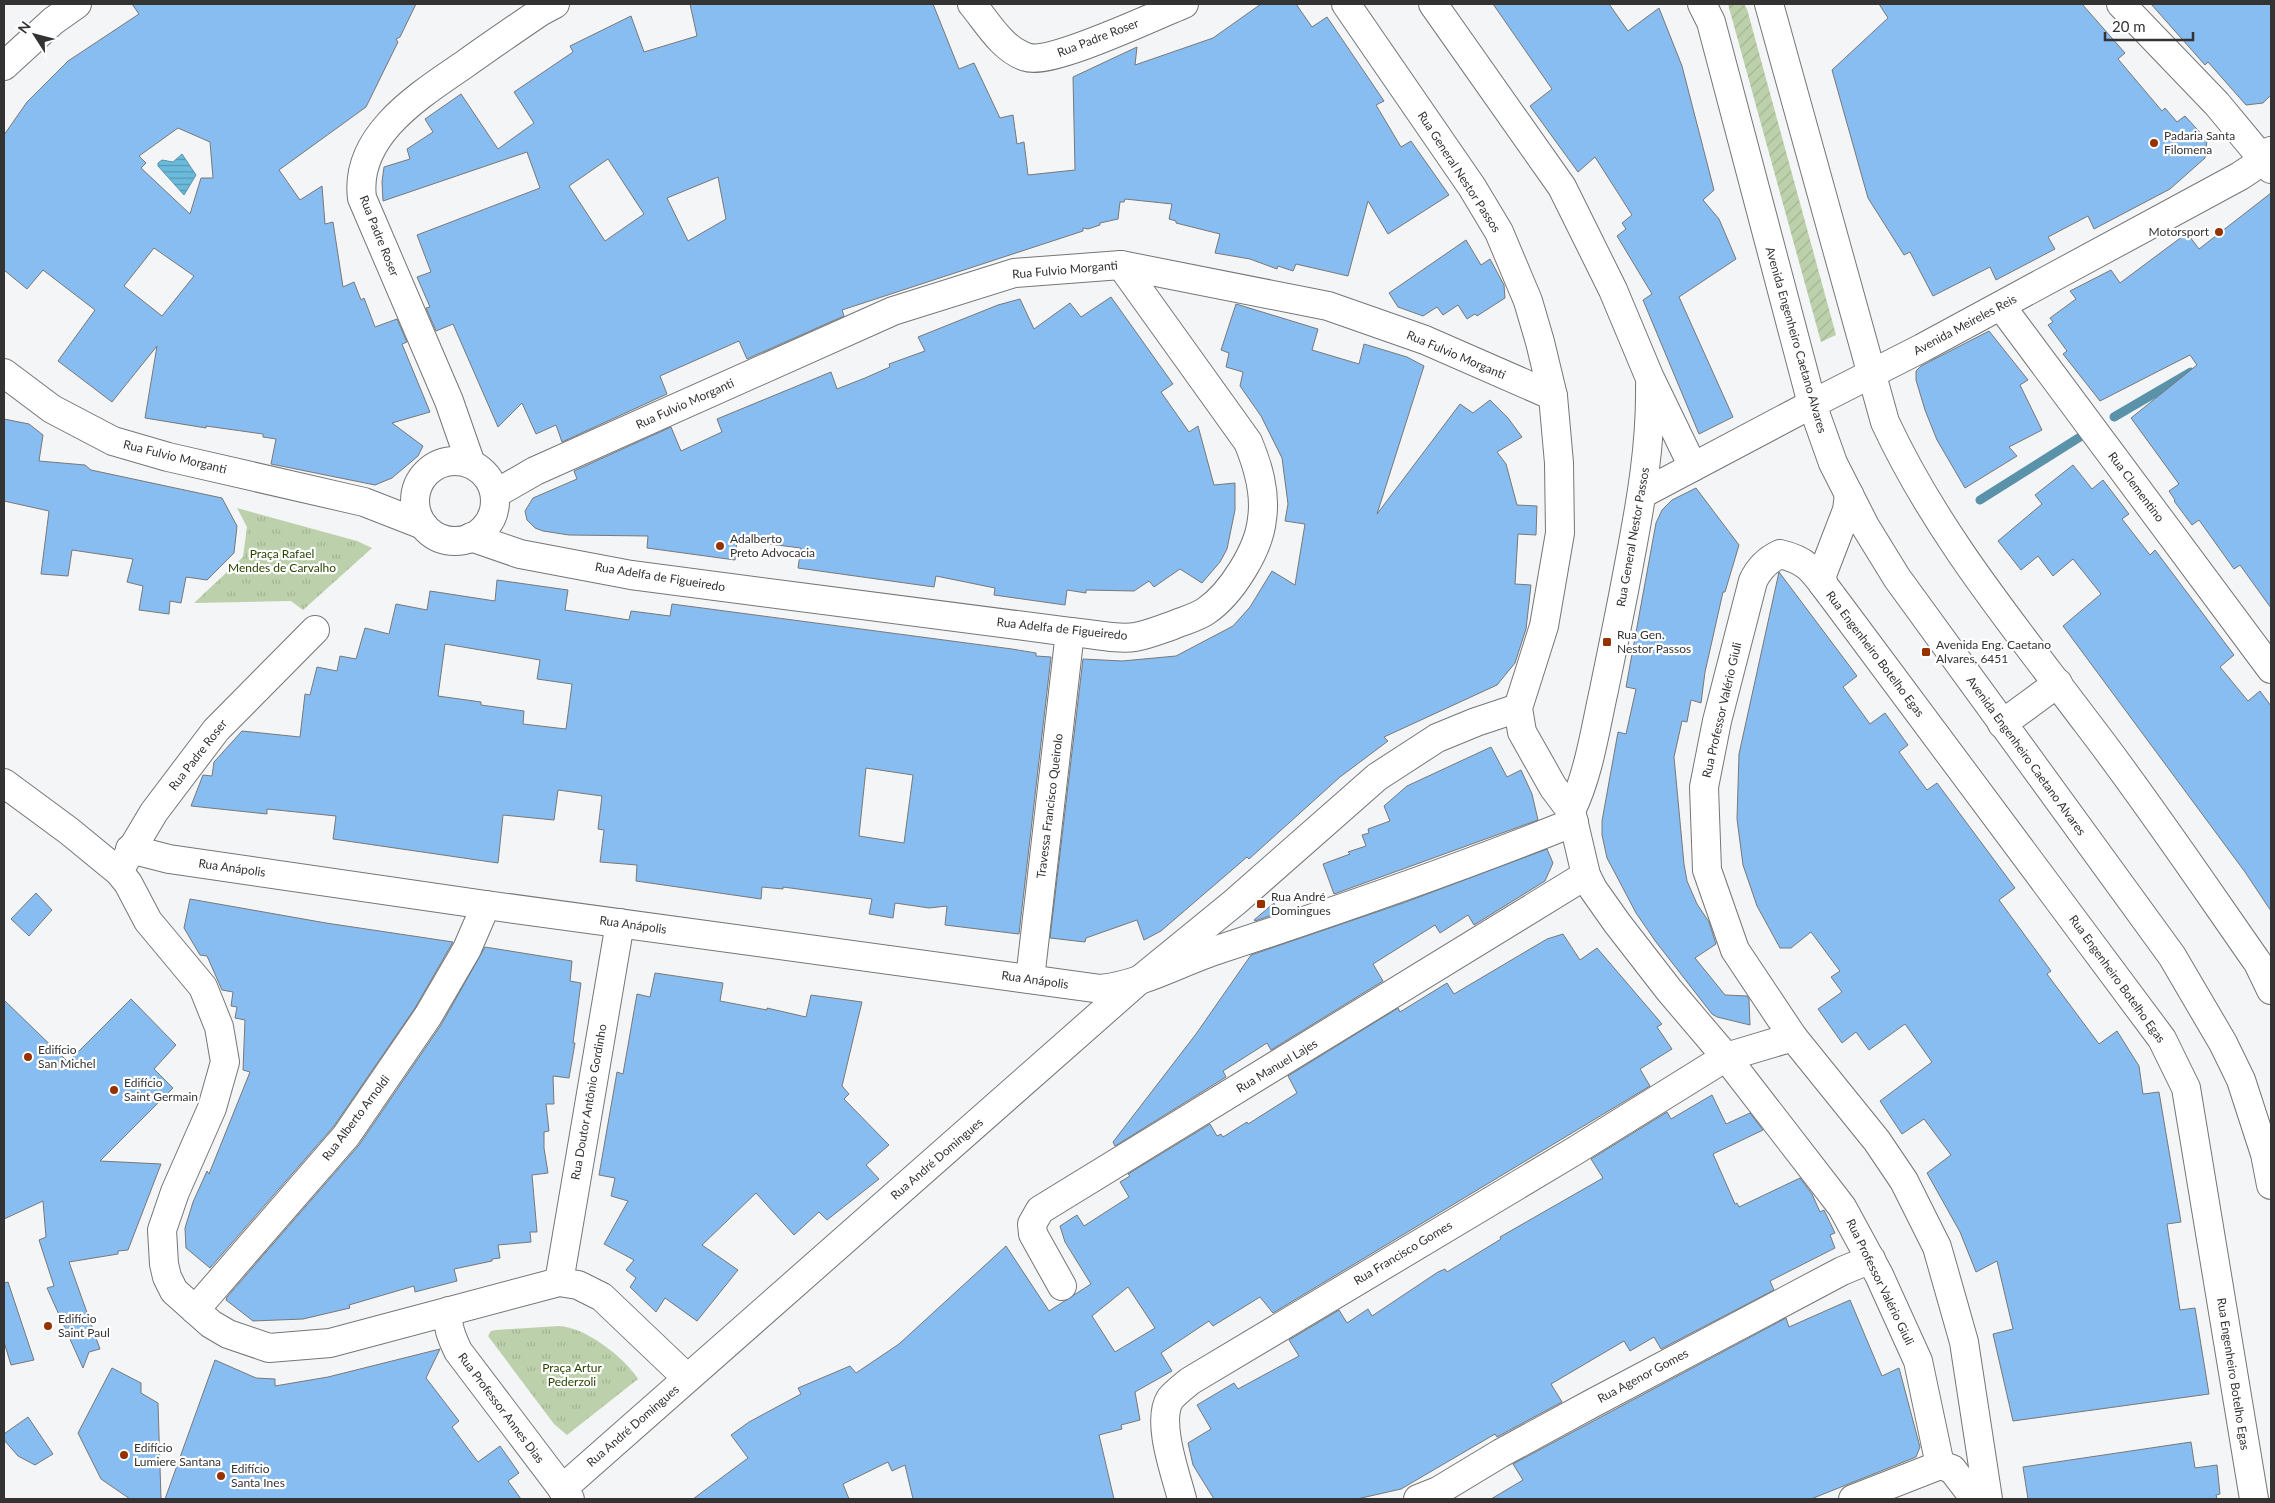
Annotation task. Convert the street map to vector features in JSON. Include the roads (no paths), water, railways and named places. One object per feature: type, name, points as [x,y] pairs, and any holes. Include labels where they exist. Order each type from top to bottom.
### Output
[{"type":"street","points":[[4,66],[53,21],[77,4]]},
{"type":"street","name":"Rua Padre Roser","points":[[972,4],[1003,41],[1026,58],[1037,59],[1068,51],[1184,4]]},
{"type":"street","name":"Rua General Nestor Passos","points":[[1346,4],[1472,187],[1499,232],[1528,301],[1553,396],[1560,463],[1560,533],[1544,626],[1518,708]]},
{"type":"street","name":"Rua General Nestor Passos","points":[[1433,4],[1562,186],[1613,290],[1650,376],[1693,467]]},
{"type":"street","name":"Avenida Engenheiro Caetano Alvares","points":[[1702,4],[1713,32],[1812,404],[1833,464],[1865,526],[1897,578],[2172,956],[2223,1043],[2241,1080],[2265,1154],[2271,1185]]},
{"type":"street","points":[[1768,4],[1842,262],[1871,375],[1885,422],[1904,464],[1942,526],[2130,780],[2247,947],[2258,963],[2271,990]]},
{"type":"street","points":[[2121,4],[2217,104],[2269,154]]},
{"type":"street","name":"Rua Padre Roser","points":[[486,484],[362,198],[360,185],[362,169],[386,128],[414,99],[546,6]]},
{"type":"street","name":"Avenida Meireles Reis","points":[[1642,494],[2001,306],[2240,176],[2269,154]]},
{"type":"street","name":"Rua Fulvio Morganti","points":[[486,484],[535,471],[893,311],[1014,273],[1121,265],[1328,306],[1425,340],[1553,396]]},
{"type":"street","name":"Rua Adelfa de Figueiredo","points":[[471,538],[520,554],[540,556],[631,575],[1070,632],[1132,637],[1147,634],[1204,612],[1219,600],[1243,568],[1254,546],[1262,520],[1262,489],[1258,465],[1248,442],[1121,265]]},
{"type":"street","name":"Rua Clementino","points":[[2001,306],[2271,669]]},
{"type":"street","name":"Rua Fulvio Morganti","points":[[4,373],[52,409],[112,441],[168,457],[364,502],[423,525]]},
{"type":"street","name":"Rua General Nestor Passos","points":[[1572,817],[1598,717],[1642,494],[1651,415],[1650,376]]},
{"type":"street","name":"Rua Padre Roser","points":[[443,462],[449,401]]},
{"type":"street","points":[[458,460],[486,484],[490,520],[482,530],[471,538],[458,541],[445,540],[433,534],[423,525],[417,514],[415,501],[417,487],[423,476],[433,467],[443,462],[458,460]]},
{"type":"street","name":"Rua Adelfa de Figueiredo","points":[[486,484],[506,528],[512,536],[540,556]]},
{"type":"street","name":"Rua Fulvio Morganti","points":[[364,502],[396,498],[417,487]]},
{"type":"street","points":[[1822,584],[1822,575],[1847,510],[1849,494]]},
{"type":"street","name":"Rua Professor Valério Giuli","points":[[1780,554],[1765,564],[1758,571],[1753,581],[1717,720],[1704,787],[1707,870],[1735,950],[1793,1037],[1877,1141],[1899,1173],[1937,1247],[1964,1342],[1988,1499]]},
{"type":"street","name":"Rua Engenheiro Botelho Egas","points":[[1780,554],[1797,558],[1808,566],[2162,1039],[2186,1088],[2254,1499]]},
{"type":"street","name":"Rua Padre Roser","points":[[125,861],[154,812],[216,730],[315,630]]},
{"type":"street","name":"Travessa Francisco Queirolo","points":[[1030,980],[1070,632]]},
{"type":"street","points":[[2002,724],[2058,683]]},
{"type":"street","name":"Rua Professor Valério Giuli","points":[[1518,708],[1522,732],[1529,747],[1572,817],[1586,875],[1616,923],[1669,990],[1726,1057],[1842,1207],[1871,1259],[1918,1361],[1940,1465]]},
{"type":"street","name":"Rua André Domingues","points":[[566,1494],[687,1378],[1137,982],[1236,902],[1377,777],[1437,738],[1518,708]]},
{"type":"street","points":[[4,783],[69,831],[125,861],[128,883],[148,921],[203,987],[219,1027],[225,1062],[212,1108],[175,1192],[162,1230],[162,1250],[167,1277],[174,1292],[211,1324],[228,1334],[269,1348],[330,1343],[558,1282],[578,1285],[602,1297],[687,1378]]},
{"type":"street","points":[[1137,982],[1204,954],[1468,864],[1572,817]]},
{"type":"street","name":"Rua Anápolis","points":[[125,861],[169,859],[486,905],[1101,989],[1137,982]]},
{"type":"street","name":"Rua Manuel Lajes","points":[[1062,1286],[1033,1234],[1032,1224],[1040,1210],[1586,875]]},
{"type":"street","name":"Rua Alberto Arnoldi","points":[[195,1310],[346,1136],[367,1107],[428,1016],[467,949],[486,905]]},
{"type":"street","name":"Rua Doutor Antônio Gordinho","points":[[558,1282],[620,923]]},
{"type":"street","points":[[1726,1057],[1793,1037]]},
{"type":"street","name":"Rua Francisco Gomes","points":[[1182,1499],[1169,1450],[1165,1416],[1170,1400],[1190,1381],[1573,1152],[1726,1057]]},
{"type":"street","name":"Rua Agenor Gomes","points":[[1418,1499],[1438,1491],[1501,1452],[1590,1404],[1842,1271],[1871,1259]]},
{"type":"street","name":"Rua Professor Annes Dias","points":[[449,1311],[447,1318],[450,1333],[458,1351],[566,1494]]},
{"type":"street","points":[[1854,1499],[1940,1465],[1952,1469],[1975,1499]]},
{"type":"water","points":[[182,154],[196,175],[184,195],[158,166],[158,163],[162,160],[173,162]]},
{"type":"waterway","points":[[2114,417],[2191,372]]},
{"type":"waterway","points":[[1980,500],[2080,437]]},
{"type":"place","name":"Padaria Santa Filomena","points":[[2154,143]]},
{"type":"place","name":"Motorsport","points":[[2219,232]]},
{"type":"place","name":"Adalberto Preto Advocacia","points":[[720,546]]},
{"type":"place","name":"Rua Gen. Nestor Passos","points":[[1607,642]]},
{"type":"place","name":"Avenida Eng. Caetano Alvares, 6451","points":[[1926,652]]},
{"type":"place","name":"Rua André Domingues","points":[[1261,904]]},
{"type":"place","name":"Edifício San Michel","points":[[28,1057]]},
{"type":"place","name":"Edifício Saint Germain","points":[[114,1090]]},
{"type":"place","name":"Edifício Saint Paul","points":[[48,1326]]},
{"type":"place","name":"Edifício Lumiere Santana","points":[[124,1455]]},
{"type":"place","name":"Edifício Santa Ines","points":[[221,1476]]},
{"type":"park label","name":"Praça Rafael Mendes de Carvalho","points":[[282,561]]},
{"type":"park label","name":"Praça Artur Pederzoli","points":[[572,1375]]}]
